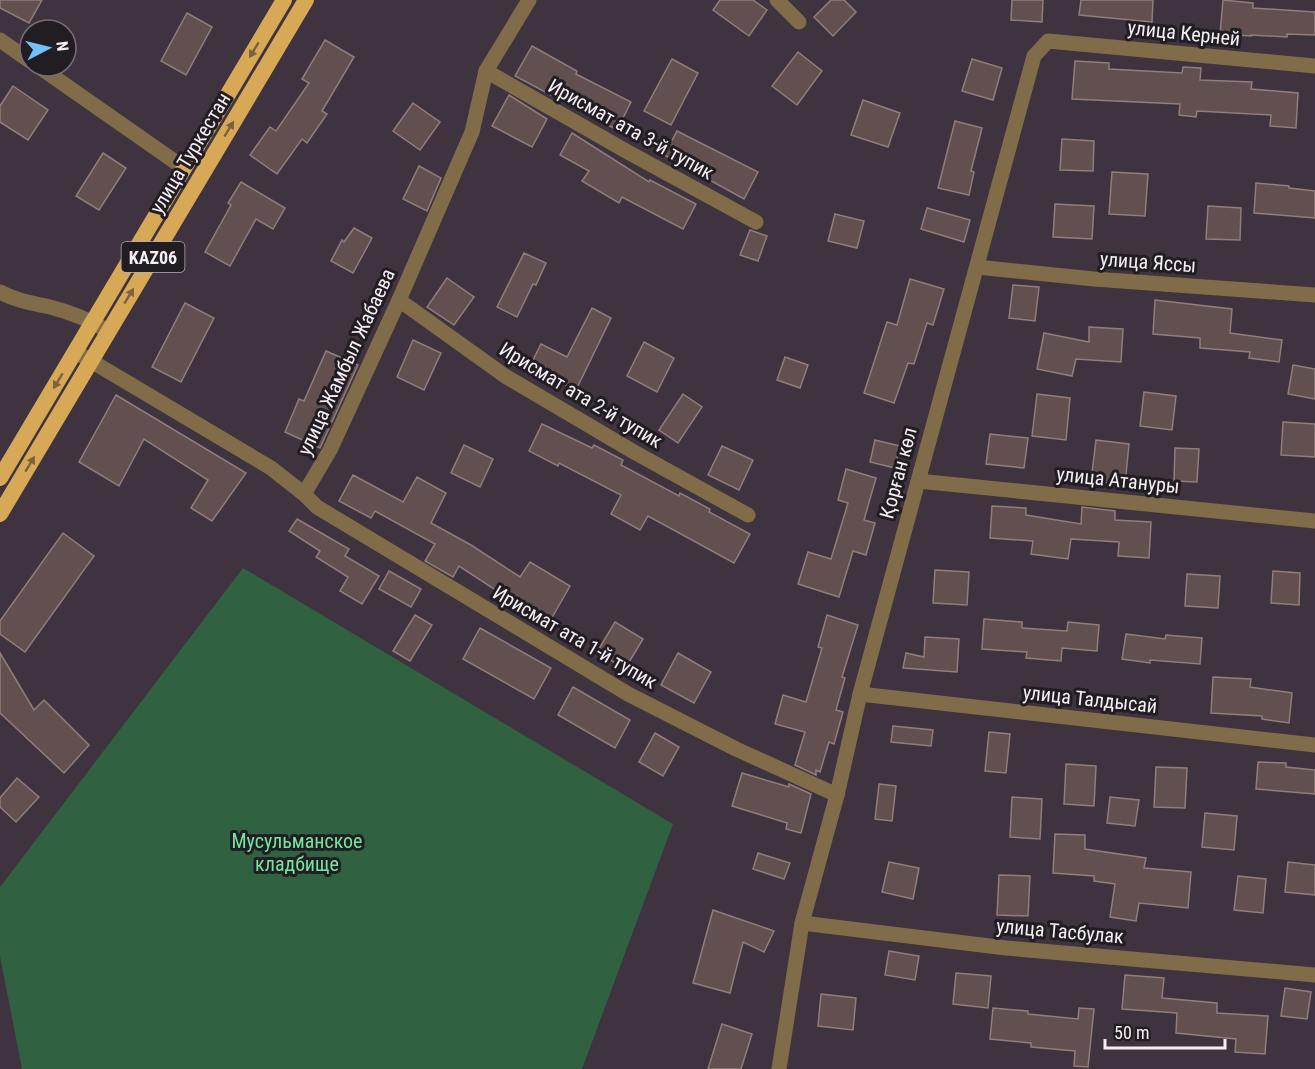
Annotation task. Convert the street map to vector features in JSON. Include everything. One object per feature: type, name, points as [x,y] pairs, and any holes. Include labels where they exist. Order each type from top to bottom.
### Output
[{"type":"highway","name":"улица Туркестан","points":[[0,478],[284,0]]},
{"type":"highway","name":"улица Туркестан","points":[[0,514],[306,0]]},
{"type":"street","name":"улица Жамбыл Жабаева","points":[[76,352],[271,468],[304,494],[330,450],[399,300],[472,132],[486,71],[529,0]]},
{"type":"street","points":[[777,0],[799,22]]},
{"type":"street","points":[[0,40],[18,52]]},
{"type":"street","name":"улица Керней","points":[[1048,40],[1315,66]]},
{"type":"street","name":"Қорған көл","points":[[779,1069],[802,923],[837,795],[860,694],[1034,56],[1048,40]]},
{"type":"street","name":"Ирисмат ата 3-й тупик","points":[[486,71],[756,222]]},
{"type":"street","points":[[55,78],[184,168]]},
{"type":"street","name":"улица Яссы","points":[[977,267],[1094,279],[1315,295]]},
{"type":"street","points":[[0,292],[16,300],[52,307],[93,322],[108,331]]},
{"type":"street","name":"Ирисмат ата 2-й тупик","points":[[399,300],[505,376],[634,453],[748,515]]},
{"type":"street","name":"улица Атануры","points":[[918,481],[1315,521]]},
{"type":"street","name":"Ирисмат ата 1-й тупик","points":[[304,494],[316,507],[628,694],[736,749],[837,795]]},
{"type":"street","name":"улица Талдысай","points":[[860,694],[1315,745]]},
{"type":"street","name":"улица Тасбулак","points":[[802,923],[1006,948],[1315,975]]},
{"type":"green space","name":"Мусульманское кладбище","points":[[243,568],[673,824],[582,1069],[22,1069],[0,956],[0,887]]},
{"type":"building","points":[[0,0],[42,0],[32,18],[19,18],[0,8]]},
{"type":"building","points":[[720,0],[753,0],[767,10],[749,36],[713,10]]},
{"type":"building","points":[[831,0],[844,0],[856,12],[833,36],[814,17]]},
{"type":"building","points":[[1012,0],[1043,0],[1042,22],[1011,20]]},
{"type":"building","points":[[1081,0],[1153,0],[1152,22],[1079,15]]},
{"type":"building","points":[[1223,0],[1253,3],[1253,8],[1315,12],[1315,35],[1287,34],[1287,37],[1220,34]]},
{"type":"building","points":[[187,13],[212,27],[186,75],[161,61]]},
{"type":"building","points":[[325,40],[354,57],[322,111],[327,114],[307,143],[302,139],[277,174],[250,155],[270,127],[276,131],[309,83],[302,79]]},
{"type":"building","points":[[532,46],[577,71],[576,74],[631,102],[617,130],[515,76]]},
{"type":"building","points":[[798,52],[822,71],[797,105],[772,86]]},
{"type":"building","points":[[672,59],[698,73],[671,125],[644,111]]},
{"type":"building","points":[[972,59],[1002,68],[993,100],[962,91]]},
{"type":"building","points":[[1075,61],[1109,63],[1109,69],[1182,73],[1183,67],[1201,68],[1200,80],[1252,82],[1251,89],[1298,93],[1296,128],[1270,126],[1271,115],[1197,111],[1196,117],[1179,115],[1180,104],[1072,99]]},
{"type":"building","points":[[13,86],[48,110],[28,140],[0,122],[0,106]]},
{"type":"building","points":[[509,95],[547,119],[532,147],[492,126]]},
{"type":"building","points":[[863,100],[900,113],[888,147],[851,135]]},
{"type":"building","points":[[413,103],[440,122],[420,150],[393,131]]},
{"type":"building","points":[[955,121],[982,128],[971,171],[974,172],[969,195],[938,188]]},
{"type":"building","points":[[677,131],[758,172],[744,199],[664,155]]},
{"type":"building","points":[[572,133],[649,182],[650,180],[696,204],[683,229],[622,197],[619,203],[582,181],[589,171],[560,155]]},
{"type":"building","points":[[1062,139],[1094,141],[1093,171],[1060,170]]},
{"type":"building","points":[[103,153],[126,168],[99,210],[76,196]]},
{"type":"building","points":[[419,166],[441,178],[427,211],[403,199]]},
{"type":"building","points":[[1112,172],[1148,174],[1145,216],[1109,214]]},
{"type":"building","points":[[241,182],[285,208],[273,229],[256,219],[230,266],[205,252],[231,205],[228,203]]},
{"type":"building","points":[[1256,183],[1315,191],[1315,218],[1254,213]]},
{"type":"building","points":[[1055,204],[1094,206],[1092,239],[1053,237]]},
{"type":"building","points":[[1208,206],[1241,208],[1240,240],[1206,239]]},
{"type":"building","points":[[927,208],[970,220],[964,242],[921,229]]},
{"type":"building","points":[[835,214],[864,221],[857,248],[828,241]]},
{"type":"building","points":[[354,228],[372,238],[353,273],[331,261],[342,240],[344,242]]},
{"type":"building","points":[[750,230],[767,236],[758,261],[740,255]]},
{"type":"building","points":[[524,253],[546,263],[517,317],[497,307]]},
{"type":"building","points":[[447,278],[474,297],[454,325],[427,307]]},
{"type":"building","points":[[910,279],[944,289],[933,325],[927,323],[914,364],[908,363],[894,403],[864,393],[887,322],[897,325]]},
{"type":"building","points":[[1013,285],[1039,287],[1035,321],[1009,318]]},
{"type":"building","points":[[1155,300],[1232,309],[1230,333],[1282,340],[1279,362],[1249,358],[1250,352],[1200,348],[1200,338],[1153,334]]},
{"type":"building","points":[[185,303],[214,318],[181,382],[152,367]]},
{"type":"building","points":[[592,308],[611,318],[576,390],[529,368],[541,344],[567,357]]},
{"type":"building","points":[[1089,327],[1123,329],[1121,362],[1076,359],[1072,376],[1037,369],[1044,333],[1089,342]]},
{"type":"building","points":[[413,340],[441,353],[424,390],[397,377]]},
{"type":"building","points":[[644,342],[674,358],[657,392],[627,376]]},
{"type":"building","points":[[326,351],[358,365],[320,448],[285,432],[299,399],[304,401]]},
{"type":"building","points":[[785,357],[808,365],[800,388],[777,380]]},
{"type":"building","points":[[1293,365],[1315,369],[1315,399],[1288,394]]},
{"type":"building","points":[[1144,392],[1176,396],[1172,430],[1140,426]]},
{"type":"building","points":[[683,394],[702,407],[678,443],[659,430]]},
{"type":"building","points":[[1037,394],[1070,398],[1066,440],[1032,436]]},
{"type":"building","points":[[116,395],[246,473],[212,521],[191,508],[208,480],[144,439],[119,486],[79,462]]},
{"type":"building","points":[[1283,422],[1315,424],[1315,457],[1281,455]]},
{"type":"building","points":[[542,424],[592,448],[594,445],[623,460],[621,465],[679,496],[680,493],[710,509],[709,512],[750,534],[734,563],[648,516],[640,530],[611,514],[621,495],[559,463],[558,466],[529,451]]},
{"type":"building","points":[[990,434],[1028,438],[1024,468],[986,464]]},
{"type":"building","points":[[875,440],[900,446],[895,468],[870,462]]},
{"type":"building","points":[[1096,440],[1129,444],[1125,485],[1091,481]]},
{"type":"building","points":[[464,445],[493,459],[480,487],[451,473]]},
{"type":"building","points":[[722,446],[753,460],[739,490],[708,475]]},
{"type":"building","points":[[1175,448],[1199,449],[1197,482],[1174,481]]},
{"type":"building","points":[[846,469],[876,478],[864,520],[875,523],[866,555],[853,551],[839,597],[798,584],[808,552],[831,559],[848,503],[838,500]]},
{"type":"building","points":[[353,475],[403,502],[417,477],[446,493],[431,523],[471,545],[520,577],[530,562],[570,586],[546,628],[505,603],[508,598],[459,566],[453,577],[425,561],[435,544],[375,511],[371,518],[339,501]]},
{"type":"building","points":[[992,506],[1026,508],[1026,515],[1081,524],[1082,507],[1115,511],[1115,520],[1151,522],[1149,558],[1118,556],[1119,542],[1071,539],[1068,559],[1031,554],[1033,541],[990,538]]},
{"type":"building","points":[[297,519],[349,549],[345,556],[379,576],[362,604],[340,591],[348,577],[316,557],[320,551],[289,531]]},
{"type":"building","points":[[63,533],[94,556],[25,652],[0,634],[0,621]]},
{"type":"building","points":[[935,570],[969,572],[967,605],[933,603]]},
{"type":"building","points":[[389,571],[421,589],[411,607],[379,589]]},
{"type":"building","points":[[1273,571],[1300,573],[1299,605],[1271,603]]},
{"type":"building","points":[[1187,574],[1220,576],[1218,608],[1185,606]]},
{"type":"building","points":[[415,615],[432,625],[410,661],[393,651]]},
{"type":"building","points":[[827,615],[858,625],[842,677],[845,678],[836,710],[843,712],[834,744],[829,742],[820,772],[816,770],[816,775],[795,765],[805,732],[775,724],[783,695],[806,702],[822,648],[818,647]]},
{"type":"building","points":[[984,619],[1022,622],[1022,628],[1067,631],[1068,622],[1099,625],[1097,651],[1062,648],[1061,661],[1026,658],[1027,652],[982,649]]},
{"type":"building","points":[[615,622],[643,639],[625,669],[597,652]]},
{"type":"building","points":[[480,628],[551,668],[534,699],[463,659]]},
{"type":"building","points":[[1126,634],[1165,639],[1166,635],[1202,638],[1200,664],[1150,660],[1150,663],[1122,659]]},
{"type":"building","points":[[925,637],[959,639],[957,672],[903,668],[906,653],[924,657]]},
{"type":"building","points":[[0,653],[34,710],[44,700],[89,745],[64,773],[0,713]]},
{"type":"building","points":[[678,653],[711,672],[694,703],[661,685]]},
{"type":"building","points":[[1213,677],[1251,679],[1250,687],[1292,693],[1289,723],[1262,719],[1262,716],[1211,713]]},
{"type":"building","points":[[573,687],[630,720],[615,748],[558,715]]},
{"type":"building","points":[[893,726],[933,730],[931,746],[891,742]]},
{"type":"building","points":[[989,732],[1010,734],[1006,773],[985,771]]},
{"type":"building","points":[[655,733],[679,747],[663,776],[639,762]]},
{"type":"building","points":[[1258,762],[1286,763],[1286,767],[1315,770],[1315,794],[1256,789]]},
{"type":"building","points":[[1066,764],[1096,766],[1094,806],[1064,804]]},
{"type":"building","points":[[1156,767],[1187,768],[1185,808],[1154,807]]},
{"type":"building","points":[[742,773],[789,787],[789,784],[811,794],[801,833],[786,829],[787,823],[732,806]]},
{"type":"building","points":[[17,778],[39,797],[16,822],[0,807],[0,798]]},
{"type":"building","points":[[879,784],[896,786],[892,821],[875,819]]},
{"type":"building","points":[[1012,797],[1042,799],[1040,839],[1010,837]]},
{"type":"building","points":[[1110,797],[1139,800],[1135,826],[1107,823]]},
{"type":"building","points":[[1205,813],[1237,816],[1234,850],[1202,847]]},
{"type":"building","points":[[1055,834],[1085,835],[1085,849],[1146,858],[1144,868],[1191,872],[1188,908],[1139,903],[1136,921],[1110,917],[1115,884],[1094,881],[1094,876],[1053,873]]},
{"type":"building","points":[[758,853],[790,863],[784,879],[753,869]]},
{"type":"building","points":[[889,862],[919,868],[913,899],[882,892]]},
{"type":"building","points":[[1288,862],[1315,865],[1315,895],[1285,892]]},
{"type":"building","points":[[999,875],[1030,876],[1028,916],[997,915]]},
{"type":"building","points":[[1238,876],[1266,879],[1263,913],[1234,910]]},
{"type":"building","points":[[713,910],[774,931],[764,952],[743,942],[730,993],[693,983]]},
{"type":"building","points":[[889,951],[919,956],[915,980],[885,975]]},
{"type":"building","points":[[956,973],[991,976],[988,1008],[953,1004]]},
{"type":"building","points":[[1125,975],[1164,978],[1162,998],[1217,1003],[1217,1013],[1268,1016],[1265,1054],[1235,1052],[1236,1039],[1176,1033],[1177,1013],[1122,1009]]},
{"type":"building","points":[[1285,988],[1311,992],[1307,1019],[1281,1016]]},
{"type":"building","points":[[821,994],[856,998],[853,1030],[818,1026]]},
{"type":"building","points":[[993,1008],[1078,1019],[1079,1008],[1094,1009],[1088,1067],[1074,1066],[1075,1051],[1031,1047],[1031,1043],[990,1039]]},
{"type":"building","points":[[722,1024],[752,1034],[741,1069],[708,1069]]}]
